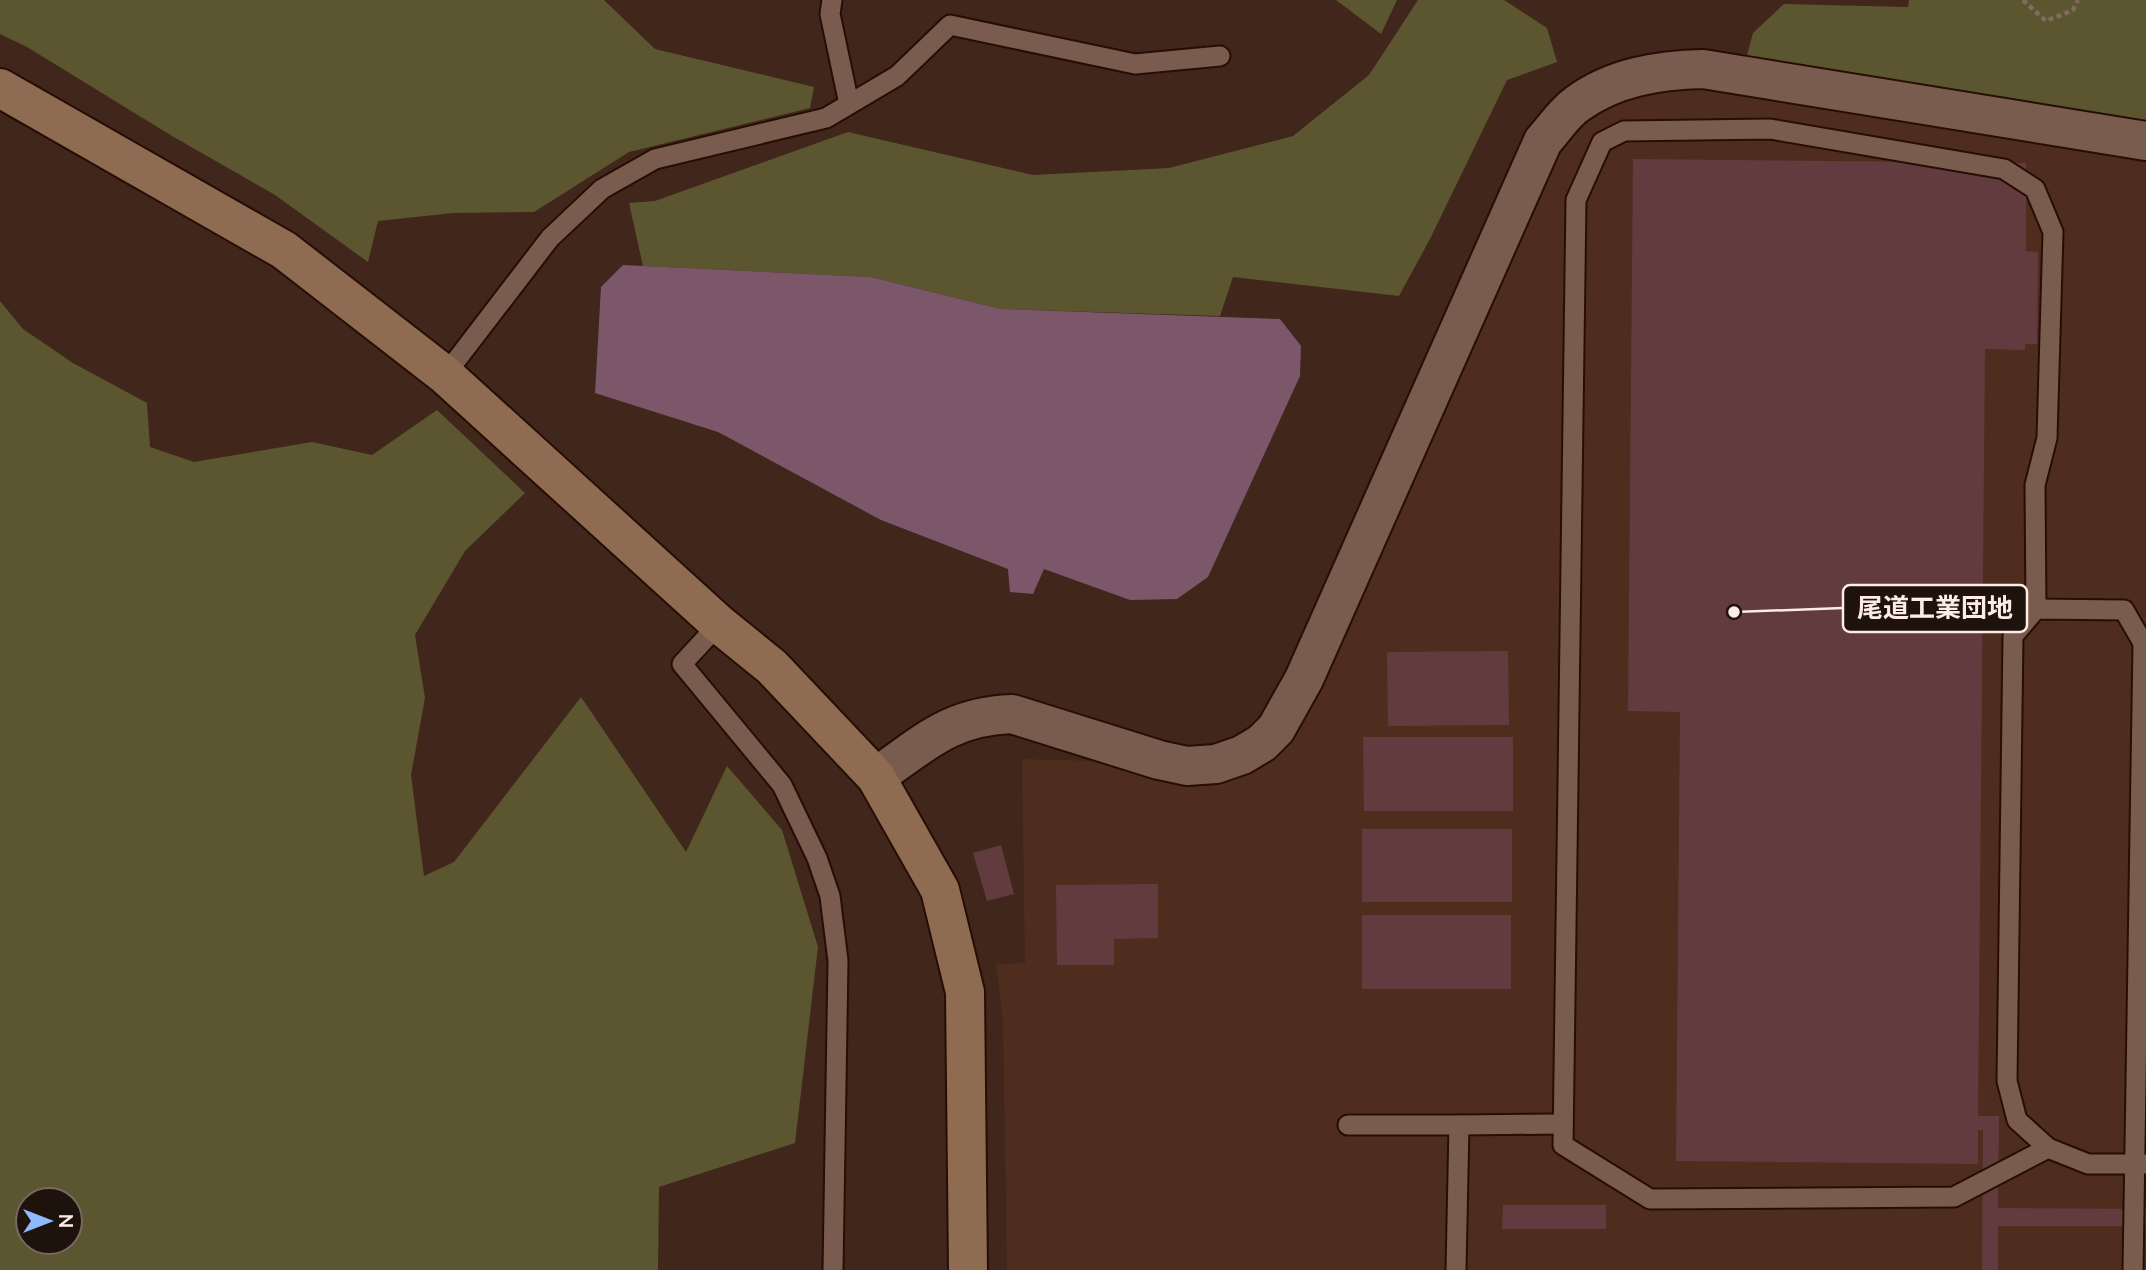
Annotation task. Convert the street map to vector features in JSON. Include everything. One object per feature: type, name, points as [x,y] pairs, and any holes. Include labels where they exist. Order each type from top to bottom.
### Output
[{"type":"street","points":[[876,777],[939,733],[968,719],[989,715],[1013,714],[1159,760],[1187,766],[1216,764],[1242,755],[1262,743],[1276,730],[1304,678],[1543,141],[1575,105],[1608,87],[1637,76],[1666,70],[1703,69],[2146,141]]},
{"type":"street","points":[[0,88],[284,250],[445,375],[719,624],[772,667],[876,777],[940,890],[965,992],[968,1270]]},
{"type":"lane","points":[[832,0],[830,14],[849,104]]},
{"type":"lane","points":[[445,375],[550,238],[602,189],[655,159],[826,118],[897,76],[950,25],[1135,64],[1220,57]]},
{"type":"lane","points":[[2048,1148],[1954,1197],[1650,1199],[1563,1145],[1576,200],[1602,142],[1624,131],[1770,129],[2004,169],[2035,189],[2053,232],[2047,438],[2035,485],[2036,609],[2013,636],[2007,1081],[2017,1119],[2048,1148],[2088,1164],[2140,1164]]},
{"type":"lane","points":[[2036,609],[2124,610],[2143,643],[2140,1164],[2133,1270]]},
{"type":"lane","points":[[719,624],[682,664],[782,785],[817,858],[830,897],[838,961],[833,1270]]},
{"type":"lane","points":[[1348,1125],[1563,1124]]},
{"type":"lane","points":[[1456,1270],[1459,1125]]},
{"type":"path","points":[[2023,0],[2046,21],[2073,10],[2078,0]]},
{"type":"shaded area","points":[[0,0],[604,0],[655,49],[814,87],[810,108],[629,152],[534,212],[453,213],[378,221],[368,262],[275,195],[172,136],[27,47],[0,34]]},
{"type":"shaded area","points":[[1336,0],[1397,0],[1381,34]]},
{"type":"shaded area","points":[[1418,0],[1504,0],[1547,28],[1557,62],[1507,80],[1430,239],[1399,296],[1233,277],[1220,316],[1001,309],[871,277],[643,266],[629,203],[655,201],[848,132],[1033,175],[1169,168],[1293,136],[1369,75]]},
{"type":"shaded area","points":[[1909,0],[2146,0],[2146,121],[1746,59],[1753,33],[1784,4],[1908,7]]},
{"type":"shaded area","points":[[1611,70],[2146,134],[2146,1270],[1007,1270],[1003,1020],[996,964],[1025,963],[1022,759],[1129,762],[1215,753],[1264,725],[1525,146]]},
{"type":"shaded area","points":[[623,265],[871,277],[1001,309],[1280,319],[1301,346],[1300,376],[1208,577],[1177,599],[1130,600],[1044,569],[1033,594],[1010,592],[1008,569],[881,520],[718,432],[595,393],[601,287]]},
{"type":"shaded area","points":[[0,301],[23,329],[73,363],[147,403],[150,447],[194,462],[312,442],[372,455],[437,410],[525,493],[465,551],[415,635],[425,698],[411,775],[424,876],[454,862],[581,697],[686,852],[727,766],[782,830],[818,947],[795,1143],[659,1187],[658,1270],[0,1270]]},
{"type":"building","points":[[1633,159],[2026,163],[2026,251],[2038,252],[2037,344],[2025,344],[2025,350],[1985,349],[1978,1116],[1999,1116],[1998,1208],[2146,1209],[2146,1226],[1998,1226],[1998,1270],[1982,1270],[1983,1130],[1978,1130],[1978,1164],[1676,1161],[1680,712],[1628,711]]},
{"type":"building","points":[[1508,651],[1509,725],[1388,726],[1387,652]]},
{"type":"building","points":[[1363,737],[1513,737],[1513,811],[1364,811]]},
{"type":"building","points":[[1362,829],[1512,829],[1512,902],[1362,902]]},
{"type":"building","points":[[1001,845],[1014,894],[987,901],[973,853]]},
{"type":"building","points":[[1158,884],[1158,938],[1114,939],[1114,965],[1057,965],[1056,885]]},
{"type":"building","points":[[1362,915],[1511,915],[1511,989],[1362,989]]},
{"type":"building","points":[[1503,1205],[1606,1205],[1606,1229],[1502,1229]]},
{"type":"place","name":"尾道工業団地","points":[[1734,612]]}]
